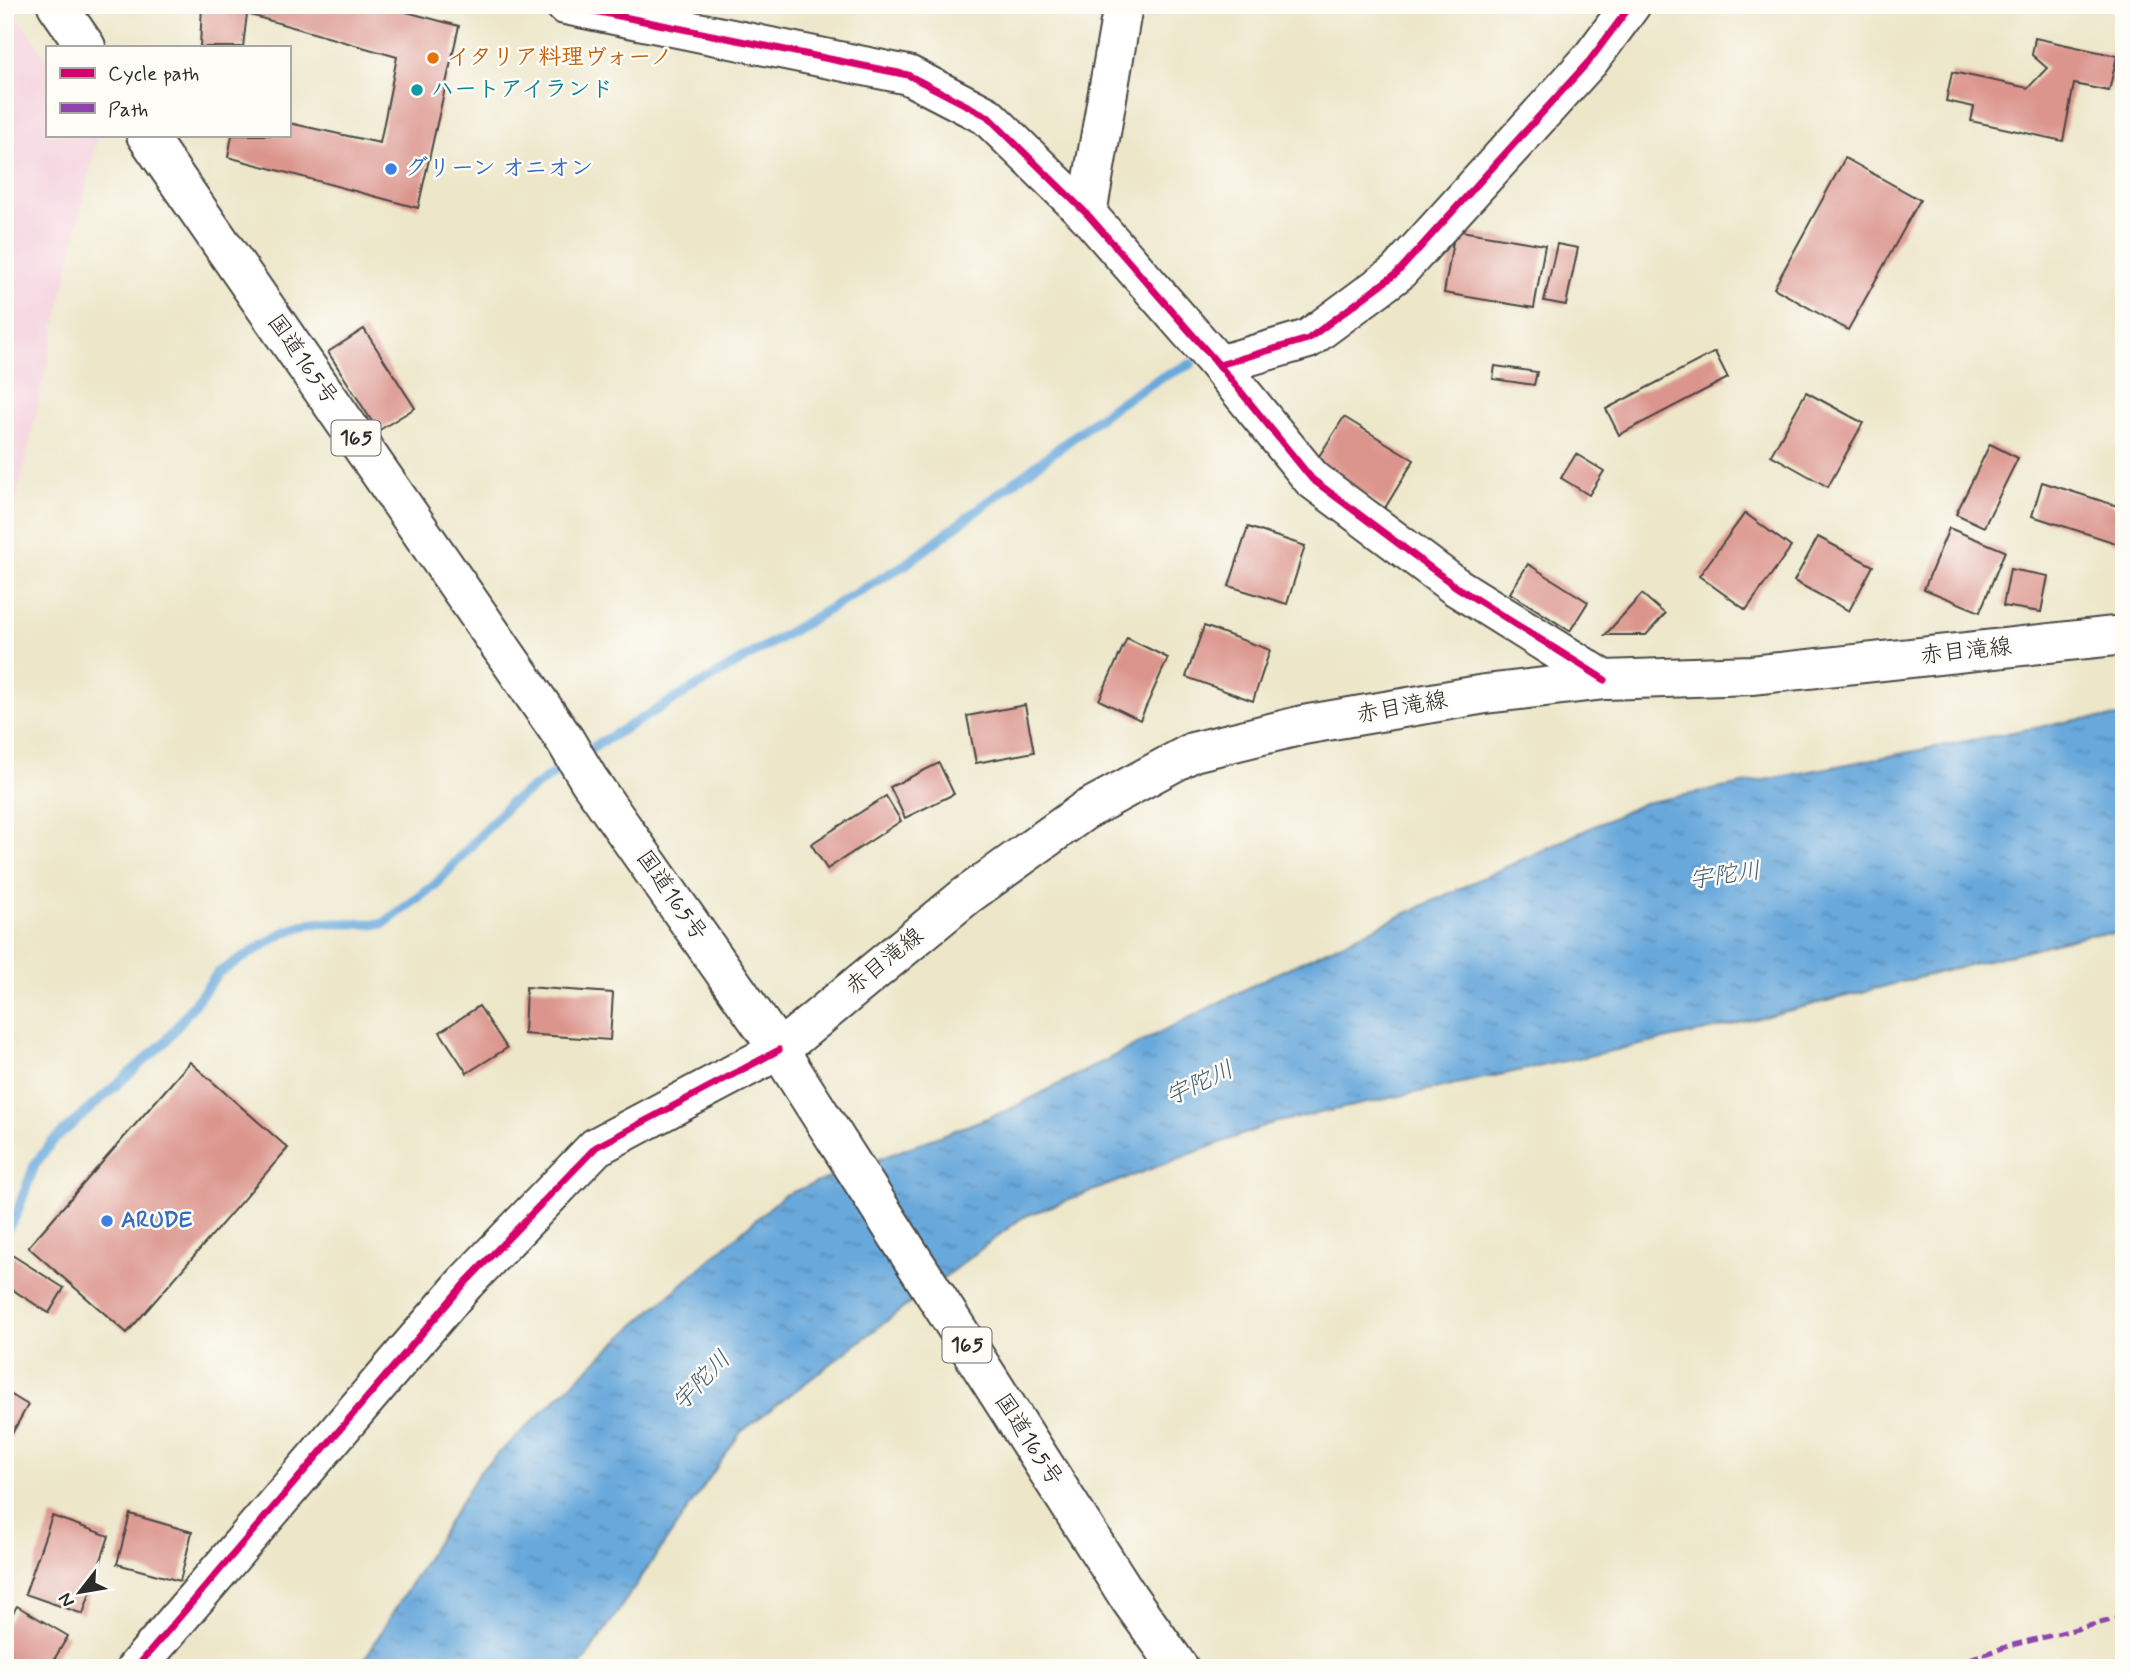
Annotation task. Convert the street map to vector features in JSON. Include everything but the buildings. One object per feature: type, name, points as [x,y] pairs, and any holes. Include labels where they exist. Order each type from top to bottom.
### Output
[{"type":"main road","points":[[57,5],[85,46]]},
{"type":"main road","points":[[565,5],[908,75],[987,117],[1087,214],[1219,365],[1312,479],[1455,586],[1605,680]]},
{"type":"main road","points":[[1087,214],[1123,5]]},
{"type":"main road","points":[[1219,365],[1308,339],[1397,273],[1590,60],[1631,5]]},
{"type":"main road","name":"国道165号","points":[[147,136],[565,740],[589,780],[779,1050],[1129,1598],[1179,1668]]},
{"type":"main road","name":"赤目滝線","points":[[136,1668],[465,1283],[596,1147],[779,1050],[966,896],[1084,811],[1193,752],[1315,723],[1485,694],[1605,680],[1752,675],[2124,635]]},
{"type":"shaded area","points":[[5,5],[9,5],[46,58],[46,136],[98,136],[5,553]]},
{"type":"water","name":"宇陀川","points":[[2124,717],[2124,933],[2087,935],[1720,1028],[1273,1123],[1023,1217],[741,1432],[579,1668],[359,1668],[480,1471],[628,1331],[784,1195],[1008,1110],[1271,976],[1644,803],[2081,719]]},
{"type":"waterway","points":[[5,1232],[16,1215],[35,1164],[53,1141],[165,1042],[218,973],[285,932],[312,923],[383,924],[435,885],[510,803],[600,743],[906,564],[1113,407],[1160,378],[1191,364]]},
{"type":"marked path","points":[[1941,1668],[2009,1646],[2124,1617]]},
{"type":"cycle path","points":[[565,5],[908,75],[987,116],[1087,214],[1219,365],[1312,479],[1455,586],[1605,680]]},
{"type":"cycle path","points":[[1219,365],[1308,339],[1397,273],[1590,60],[1631,5]]},
{"type":"cycle path","points":[[136,1668],[465,1283],[596,1147],[779,1050]]},
{"type":"place","name":"イタリア料理ヴォーノ","points":[[433,58]]},
{"type":"place","name":"ハートアイランド","points":[[417,90]]},
{"type":"place","name":"グリーン オニオン","points":[[391,169]]},
{"type":"place","name":"ARUDE","points":[[107,1221]]}]
